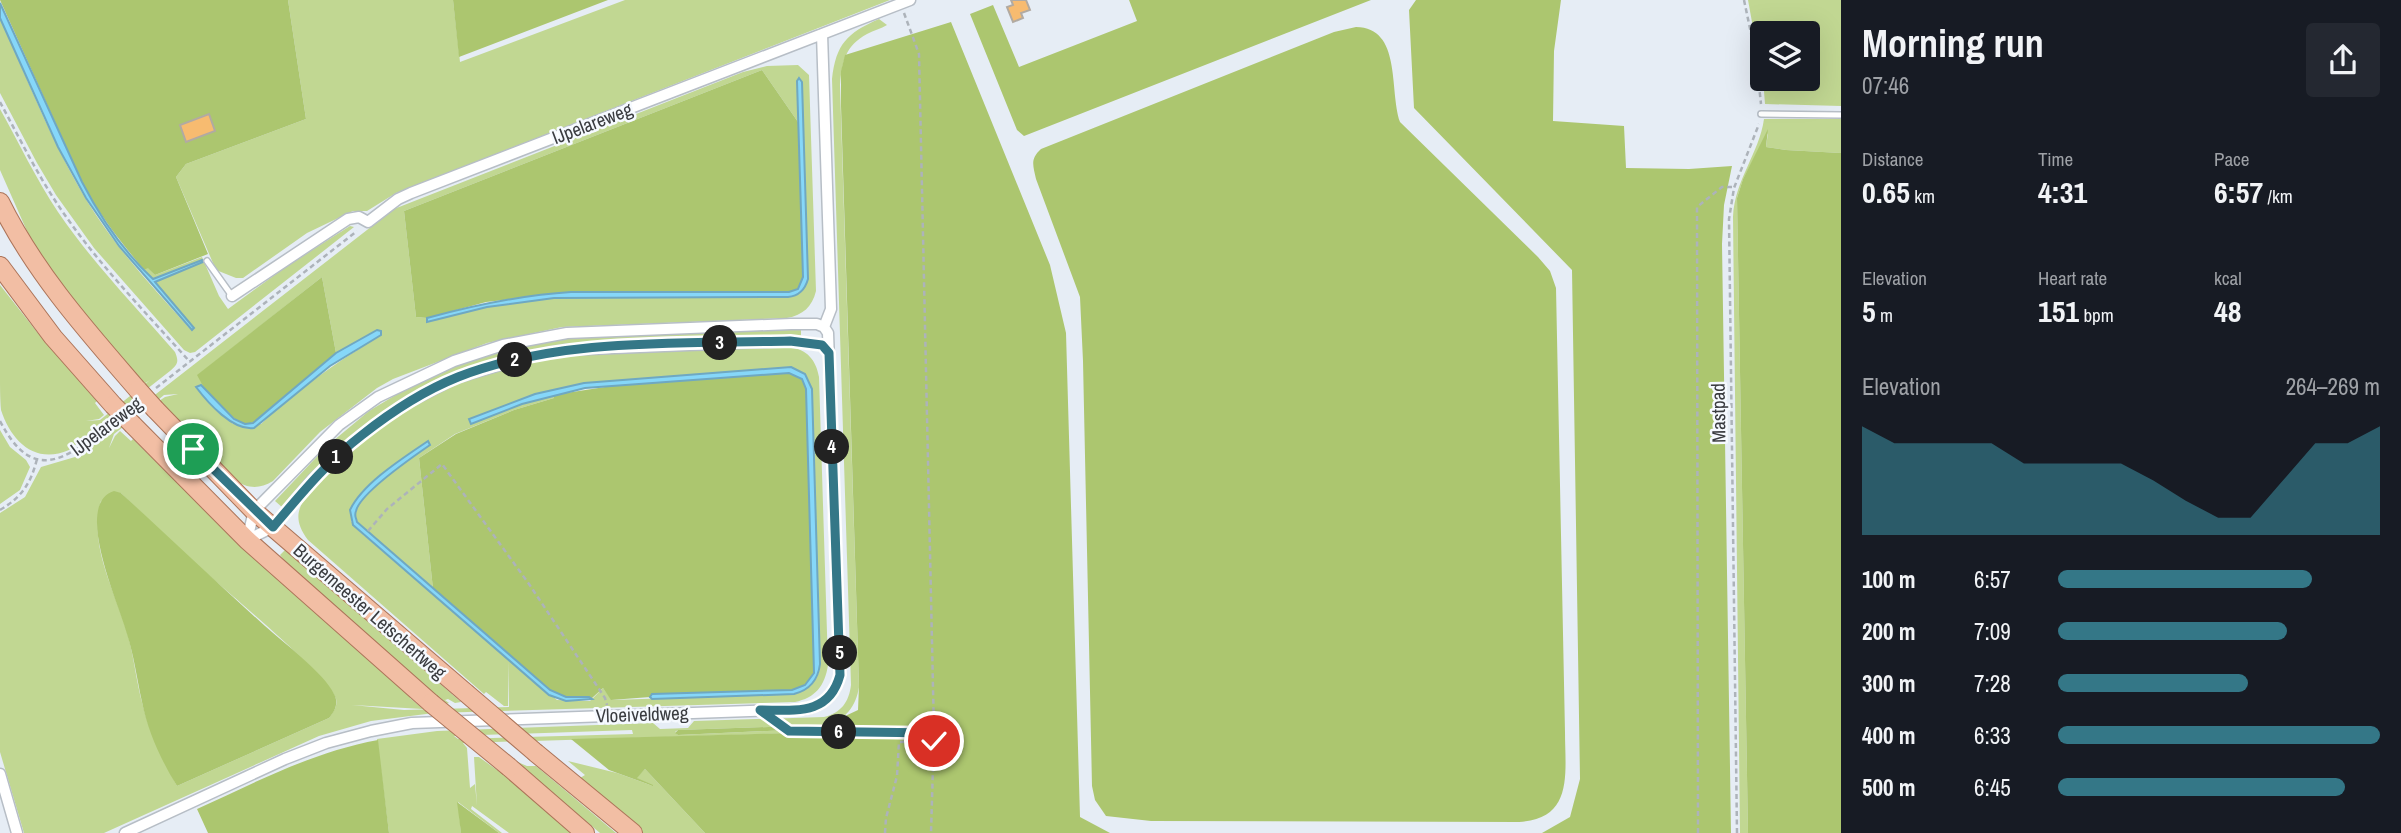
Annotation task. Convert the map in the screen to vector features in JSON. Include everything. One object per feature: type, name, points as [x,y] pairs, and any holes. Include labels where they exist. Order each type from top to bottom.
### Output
[{"type":"main road","name":"Burgemeester Letschertweg","points":[[0,202],[27,252],[51,286],[147,398],[254,511],[466,694],[633,833]]},
{"type":"main road","name":"Burgemeester Letschertweg","points":[[0,266],[52,337],[121,417],[247,540],[431,703],[585,833]]},
{"type":"street","name":"IJpelareweg","points":[[232,296],[348,219],[359,216],[368,222],[387,206],[411,193],[905,2]]},
{"type":"street","points":[[247,540],[254,511],[315,448],[361,409],[407,382],[478,352],[526,339],[577,332],[791,324],[817,324],[824,327],[831,309],[822,34]]},
{"type":"street","name":"Vloeiveldweg","points":[[125,833],[285,759],[326,743],[372,730],[412,723],[816,707],[836,689],[840,675],[829,353],[828,333],[824,327]]},
{"type":"street","points":[[247,540],[273,527],[313,479],[361,435],[425,393],[490,366],[527,356],[596,347],[790,341],[822,345],[829,353]]},
{"type":"street","points":[[0,774],[17,833]]},
{"type":"lane","points":[[1761,114],[1841,115]]},
{"type":"lane","name":"IJpelareweg","points":[[207,261],[232,296]]},
{"type":"path","name":"Mastpad","points":[[1737,833],[1729,219],[1734,187],[1759,129],[1761,114],[1756,57],[1744,0]]},
{"type":"path","points":[[905,2],[919,54],[934,733],[931,833]]},
{"type":"path","points":[[0,102],[43,181],[68,219],[115,278],[190,362]]},
{"type":"path","points":[[1698,833],[1697,207],[1722,187],[1734,187]]},
{"type":"path","name":"IJpelareweg","points":[[147,398],[368,222]]},
{"type":"path","name":"IJpelareweg","points":[[37,459],[57,459],[71,454],[121,417]]},
{"type":"path","points":[[0,421],[17,448],[37,459],[32,479],[25,490],[0,510]]},
{"type":"path","points":[[368,531],[387,509],[442,464],[536,595],[605,698],[610,715]]},
{"type":"path","points":[[760,710],[789,731],[934,733]]},
{"type":"path","points":[[885,833],[886,818],[897,776],[899,742],[934,741]]},
{"type":"green space","points":[[0,0],[288,0],[306,119],[186,164],[176,177],[208,254],[155,275],[148,268],[144,270],[103,217],[82,182]],"holes":[[[208,114],[215,131],[186,142],[180,125]]]},
{"type":"green space","points":[[288,0],[453,0],[460,62],[625,0],[890,0],[396,193],[367,211],[353,211],[307,233],[243,278],[236,278],[216,270],[176,177],[186,164],[306,119]]},
{"type":"green space","points":[[453,0],[608,0],[459,57]]},
{"type":"green space","points":[[1129,0],[1371,0],[1024,136],[1017,130],[970,14],[993,5],[1019,67],[1137,21]]},
{"type":"green space","points":[[1416,0],[1561,0],[1554,51],[1553,121],[1624,126],[1626,168],[1689,169],[1732,166],[1724,205],[1722,244],[1731,833],[1542,833],[1570,817],[1580,779],[1572,270],[1414,108],[1409,10]]},
{"type":"green space","points":[[1748,0],[1841,0],[1841,106],[1765,104],[1764,91],[1820,91],[1820,21],[1752,21]]},
{"type":"green space","points":[[0,18],[68,168],[96,215],[141,274],[191,330],[155,282],[203,262],[202,260],[153,279],[144,270],[148,267],[155,275],[202,257],[219,296],[228,309],[287,266],[350,226],[354,227],[195,352],[184,350],[94,248],[37,163],[0,93]]},
{"type":"green space","points":[[879,19],[887,25],[860,39],[849,49],[840,85],[859,687],[853,706],[839,720],[826,725],[675,732],[678,735],[831,728],[831,732],[463,743],[467,748],[470,788],[475,784],[477,806],[474,757],[479,757],[498,769],[575,833],[509,833],[472,806],[471,809],[502,833],[499,833],[458,802],[461,833],[389,833],[377,739],[437,731],[653,723],[660,729],[688,728],[694,721],[824,717],[835,713],[846,702],[851,685],[832,79],[840,48],[845,41],[859,29]],"holes":[[[632,730],[633,734],[458,739],[454,736]]]},
{"type":"green space","points":[[951,22],[1050,265],[1066,333],[1080,817],[1110,833],[705,833],[645,769],[637,778],[653,786],[609,770],[571,739],[831,732],[830,728],[675,733],[678,730],[826,725],[858,710],[841,71],[845,55]]},
{"type":"green space","points":[[1356,27],[1371,30],[1381,38],[1387,49],[1400,122],[1538,257],[1550,271],[1556,288],[1566,763],[1563,791],[1558,803],[1549,812],[1537,819],[1519,822],[1151,821],[1106,816],[1095,800],[1092,786],[1080,297],[1036,179],[1034,159],[1041,149],[1334,32]]},
{"type":"green space","points":[[798,65],[809,75],[816,291],[809,306],[798,315],[787,318],[562,327],[487,343],[393,379],[377,388],[320,432],[273,481],[258,487],[233,480],[159,401],[178,394],[164,395],[114,434],[109,448],[120,431],[131,441],[133,439],[222,527],[413,696],[410,698],[423,709],[352,705],[404,710],[509,707],[508,661],[508,706],[504,706],[486,692],[484,694],[308,540],[299,522],[299,514],[310,492],[348,454],[401,414],[459,383],[491,372],[523,363],[579,355],[789,347],[801,350],[810,356],[816,365],[819,377],[828,665],[818,690],[795,702],[434,713],[371,721],[319,736],[104,833],[24,833],[0,752],[0,513],[25,497],[41,467],[75,457],[394,209],[743,72],[767,66]],"holes":[[[762,70],[798,122],[797,81],[802,82],[808,279],[801,292],[788,297],[554,298],[487,307],[428,322],[427,318],[416,317],[404,211]],[[322,277],[336,353],[377,330],[381,332],[381,335],[304,387],[261,424],[233,424],[199,384],[204,388],[198,375]],[[791,367],[805,374],[812,389],[820,668],[814,682],[807,688],[794,694],[612,700],[603,688],[590,701],[557,700],[360,532],[351,521],[351,511],[358,497],[376,480],[428,442],[430,445],[390,474],[362,500],[357,508],[356,518],[359,524],[433,589],[419,458],[455,434],[514,410],[554,398],[553,395],[522,404],[471,424],[469,419],[535,394],[584,383]],[[121,493],[196,564],[296,652],[336,699],[336,707],[329,718],[177,786],[157,747],[146,716],[127,632],[100,551],[98,518],[101,501]]]},
{"type":"green space","points":[[762,70],[798,122],[803,277],[798,289],[789,292],[571,292],[486,302],[427,318],[416,317],[404,211]]},
{"type":"green space","points":[[0,109],[58,212],[99,266],[175,352],[177,358],[176,365],[170,371],[69,450],[57,454],[35,452],[26,447],[11,431],[1,410],[0,285],[97,401],[95,403],[104,415],[99,419],[86,421],[100,420],[150,380],[144,384],[120,364],[34,247],[0,170]]},
{"type":"green space","points":[[1764,119],[1841,119],[1841,153],[1766,147],[1768,133],[1743,179],[1737,198],[1748,833],[1740,833],[1733,217],[1738,191]]},
{"type":"green space","points":[[1768,129],[1766,147],[1841,153],[1841,833],[1748,833],[1737,198],[1743,179]]},
{"type":"green space","points":[[322,277],[336,353],[256,422],[245,424],[237,421],[204,388],[197,375]]},
{"type":"green space","points":[[801,327],[801,337],[509,357],[478,366],[412,396],[283,508],[275,501],[327,446],[369,411],[419,381],[489,352],[552,338]]},
{"type":"green space","points":[[789,373],[802,378],[806,389],[815,666],[811,679],[805,685],[792,690],[652,694],[650,697],[611,700],[603,688],[592,698],[562,696],[550,690],[433,589],[419,458],[456,434],[514,410],[554,398],[553,395],[618,385]]},
{"type":"green space","points":[[0,430],[10,447],[26,460],[30,467],[20,490],[0,504]]},
{"type":"green space","points":[[114,491],[121,493],[322,677],[336,701],[335,710],[329,718],[177,786],[151,735],[129,642],[102,557],[97,515],[102,500]]},
{"type":"green space","points":[[286,549],[461,702],[455,703],[448,699],[445,700],[449,703],[446,704],[290,568],[280,555]]},
{"type":"green space","points":[[378,740],[389,833],[208,833],[197,809],[308,760]]},
{"type":"green space","points":[[513,760],[527,766],[536,766],[616,833],[600,833]]},
{"type":"green space","points":[[568,761],[617,773],[653,786],[636,778],[645,769],[705,833],[642,833],[580,778],[585,775]]},
{"type":"green space","points":[[457,802],[499,833],[461,833]]},
{"type":"water","points":[[0,3],[82,182],[123,246],[153,279],[202,260],[203,262],[155,282],[194,328],[192,330],[119,246],[86,198],[58,147],[0,18]]},
{"type":"water","points":[[799,78],[802,82],[808,279],[798,294],[788,297],[554,298],[487,307],[427,322],[427,318],[463,309],[552,293],[789,292],[798,289],[803,277]]},
{"type":"water","points":[[377,330],[381,331],[381,335],[330,366],[254,428],[246,428],[230,421],[214,408],[196,387],[201,385],[234,419],[245,424],[253,423],[336,353]]},
{"type":"water","points":[[791,367],[805,374],[812,389],[820,664],[817,675],[809,687],[794,694],[652,699],[652,694],[792,690],[805,685],[814,673],[806,389],[802,379],[789,373],[585,388],[522,404],[471,424],[469,419],[535,394],[584,383]]},
{"type":"water","points":[[428,441],[430,445],[388,475],[367,495],[356,511],[357,522],[550,690],[566,697],[592,699],[566,701],[549,695],[353,525],[350,510],[364,490],[384,472]]},
{"type":"building","points":[[1011,0],[1026,0],[1030,10],[1021,13],[1023,18],[1013,22],[1007,7],[1013,5]]},
{"type":"building","points":[[209,114],[215,131],[186,142],[180,125]]},
{"type":"route","points":[[193,449],[273,527],[313,479],[361,435],[425,393],[490,366],[527,356],[596,347],[790,341],[822,345],[829,353],[840,675],[836,689],[816,707],[760,710],[789,731],[934,733],[934,741]]}]
